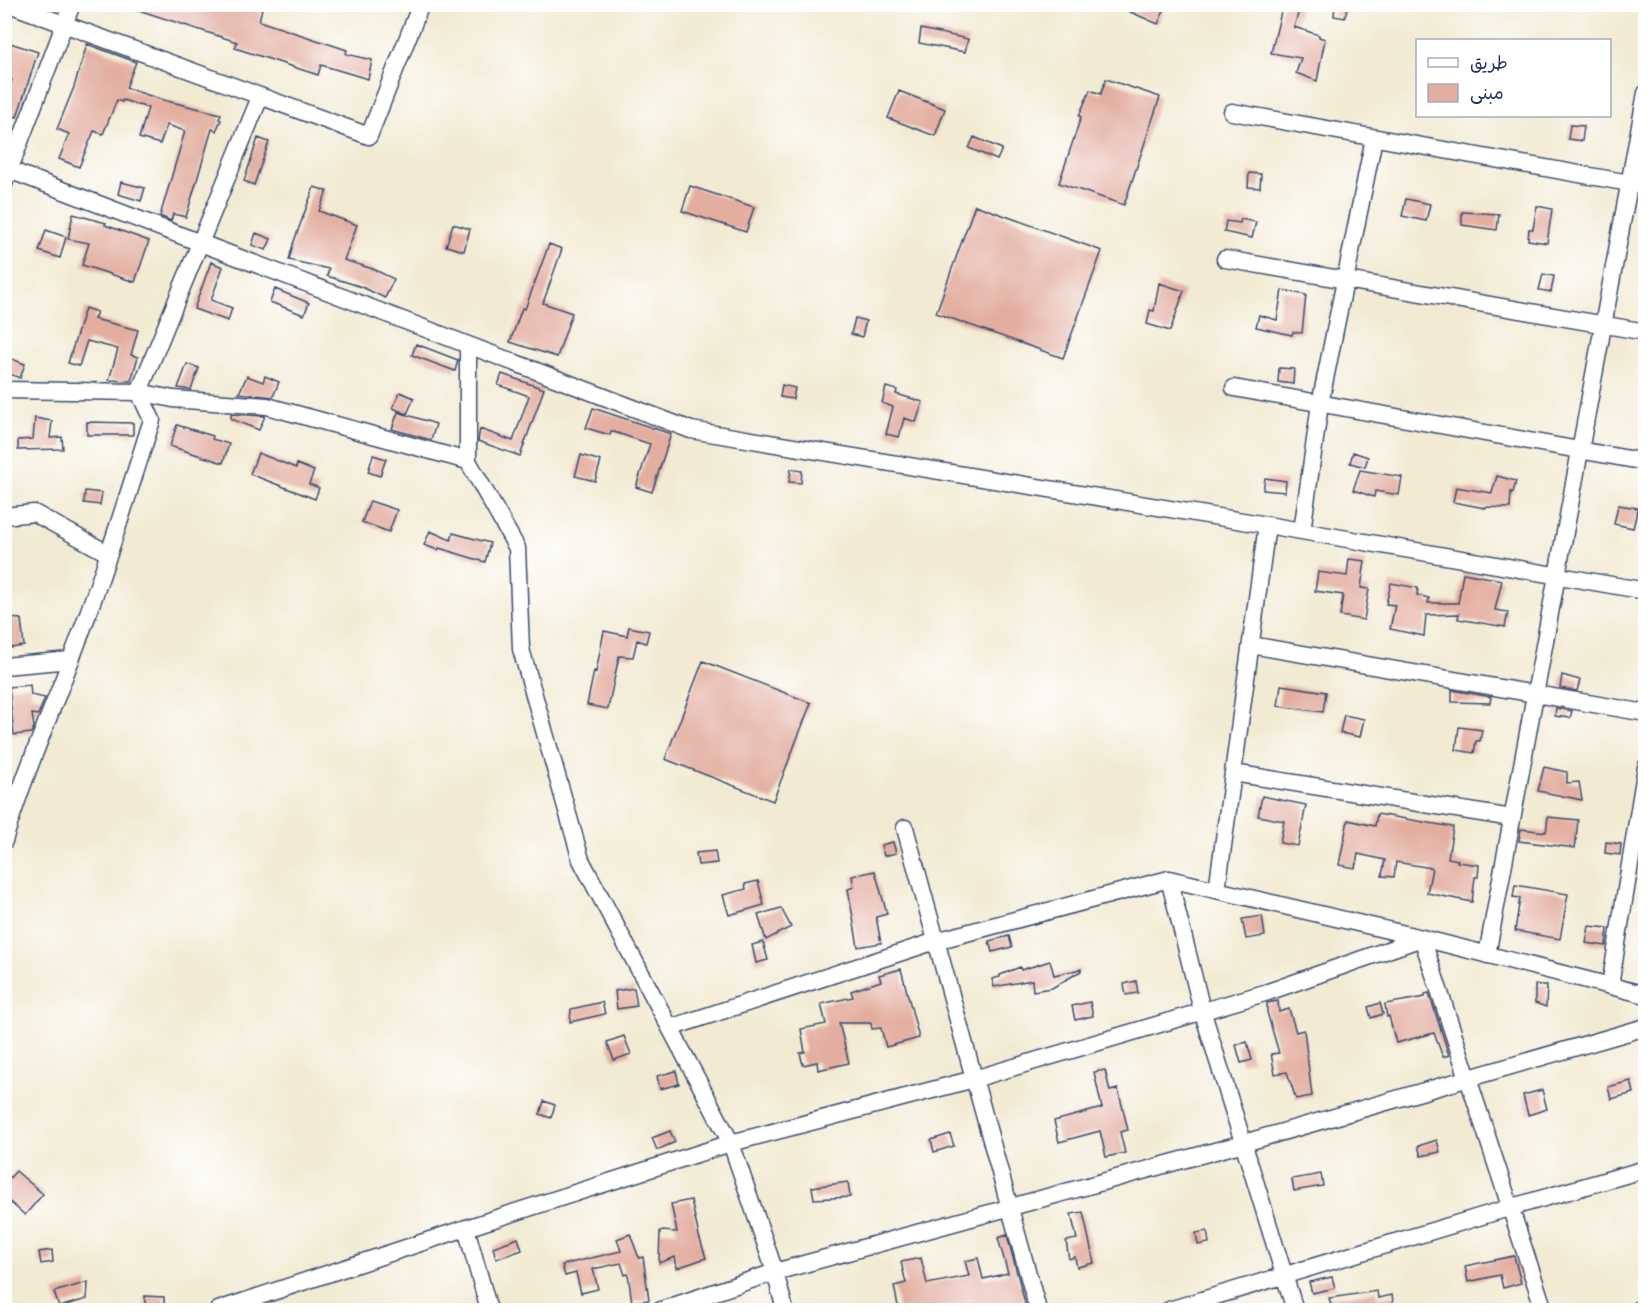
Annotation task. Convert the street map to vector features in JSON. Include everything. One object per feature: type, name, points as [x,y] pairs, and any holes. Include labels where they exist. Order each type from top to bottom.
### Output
[{"type":"street","points":[[9,4],[369,136],[421,4]]},
{"type":"street","points":[[72,4],[6,174],[200,243],[691,430],[1267,525],[1646,591]]},
{"type":"street","points":[[1487,955],[1603,324],[1637,185],[1646,93]]},
{"type":"street","points":[[4,841],[10,801],[71,660],[109,554],[152,420],[139,392],[260,97]]},
{"type":"street","points":[[1232,112],[1637,185]]},
{"type":"street","points":[[1302,531],[1320,404],[1374,138]]},
{"type":"street","points":[[1225,259],[1646,332]]},
{"type":"street","points":[[468,345],[468,461],[517,548],[521,649],[581,860],[731,1143],[775,1272],[785,1311]]},
{"type":"street","points":[[1234,388],[1646,462]]},
{"type":"street","points":[[4,390],[139,392],[173,399],[267,406],[468,461]]},
{"type":"street","points":[[4,516],[33,513],[109,554]]},
{"type":"street","points":[[1217,890],[1267,525]]},
{"type":"street","points":[[1251,645],[1646,713]]},
{"type":"street","points":[[4,666],[71,660]]},
{"type":"street","points":[[1610,986],[1638,856],[1646,767]]},
{"type":"street","points":[[1233,773],[1512,818]]},
{"type":"street","points":[[905,828],[1038,1311]]},
{"type":"street","points":[[670,1028],[936,941],[1169,879],[1422,938],[1646,995]]},
{"type":"street","points":[[1169,879],[1202,1010],[1295,1311]]},
{"type":"street","points":[[218,1311],[251,1306],[466,1228],[731,1143],[974,1079],[1268,992],[1422,938]]},
{"type":"street","points":[[1422,938],[1544,1311]]},
{"type":"street","points":[[661,1311],[775,1272],[1244,1143],[1646,1027]]},
{"type":"street","points":[[1169,1311],[1510,1207],[1646,1169]]},
{"type":"street","points":[[466,1228],[489,1311]]},
{"type":"street","points":[[1637,1311],[1646,1308]]},
{"type":"building","points":[[129,4],[263,4],[259,21],[347,50],[346,54],[372,60],[368,79],[321,65],[318,75],[235,48],[237,42],[129,7]]},
{"type":"building","points":[[1112,4],[1148,4],[1164,11],[1158,24]]},
{"type":"building","points":[[1283,4],[1301,4],[1294,27],[1325,39],[1317,81],[1296,73],[1301,58],[1271,53]]},
{"type":"building","points":[[1335,5],[1347,7],[1345,18],[1334,16]]},
{"type":"building","points":[[921,29],[968,39],[965,52],[919,43]]},
{"type":"building","points":[[4,41],[38,52],[17,117],[4,113],[4,103],[12,80],[4,78]]},
{"type":"building","points":[[87,44],[136,62],[126,88],[163,100],[221,114],[216,131],[212,129],[186,217],[173,214],[171,221],[160,216],[185,131],[167,125],[160,144],[139,138],[148,108],[117,100],[103,134],[94,131],[79,167],[59,159],[69,134],[57,129],[74,87]]},
{"type":"building","points":[[1106,79],[1160,97],[1124,205],[1059,183],[1081,117],[1079,116],[1090,90],[1101,94]]},
{"type":"building","points":[[899,91],[945,109],[935,136],[888,118]]},
{"type":"building","points":[[1570,125],[1584,126],[1582,141],[1568,139]]},
{"type":"building","points":[[974,137],[1002,149],[997,160],[969,148]]},
{"type":"building","points":[[258,138],[269,142],[254,185],[244,181]]},
{"type":"building","points":[[1249,173],[1261,174],[1260,188],[1248,187]]},
{"type":"building","points":[[121,182],[145,188],[141,201],[118,194]]},
{"type":"building","points":[[690,186],[754,207],[746,232],[682,211]]},
{"type":"building","points":[[314,187],[327,191],[319,211],[357,225],[344,260],[373,269],[394,279],[385,298],[362,287],[327,276],[329,269],[289,260]]},
{"type":"building","points":[[1406,199],[1430,204],[1426,221],[1402,216]]},
{"type":"building","points":[[975,205],[1102,251],[1063,358],[936,313]]},
{"type":"building","points":[[1537,206],[1552,209],[1547,243],[1528,240],[1529,229],[1533,229]]},
{"type":"building","points":[[1462,212],[1499,214],[1497,230],[1462,225]]},
{"type":"building","points":[[73,214],[106,223],[105,225],[149,241],[135,282],[82,265],[89,243],[68,239]]},
{"type":"building","points":[[1241,219],[1256,222],[1252,238],[1224,232],[1226,221],[1240,223]]},
{"type":"building","points":[[453,224],[470,229],[464,251],[446,246]]},
{"type":"building","points":[[46,230],[66,237],[60,258],[39,251]]},
{"type":"building","points":[[256,233],[271,239],[266,250],[252,245]]},
{"type":"building","points":[[549,244],[562,249],[543,303],[572,313],[557,357],[510,342]]},
{"type":"building","points":[[211,262],[223,267],[211,300],[232,308],[228,321],[194,309]]},
{"type":"building","points":[[1543,274],[1554,276],[1551,292],[1539,290]]},
{"type":"building","points":[[1159,283],[1184,291],[1170,331],[1147,324],[1150,310],[1154,311]]},
{"type":"building","points":[[275,289],[309,303],[304,315],[270,302]]},
{"type":"building","points":[[1282,290],[1306,295],[1302,333],[1293,332],[1292,335],[1256,327],[1259,315],[1277,320]]},
{"type":"building","points":[[85,308],[97,312],[94,319],[138,330],[131,355],[138,357],[131,381],[109,380],[118,349],[87,341],[79,366],[68,363]]},
{"type":"building","points":[[855,318],[866,321],[862,337],[851,334]]},
{"type":"building","points":[[416,344],[458,360],[455,371],[412,355]]},
{"type":"building","points":[[4,356],[25,364],[20,378],[4,372]]},
{"type":"building","points":[[187,364],[199,368],[191,390],[178,388]]},
{"type":"building","points":[[1279,368],[1294,369],[1293,384],[1278,382]]},
{"type":"building","points":[[502,374],[544,389],[520,456],[478,441],[480,429],[513,441],[529,396],[498,385]]},
{"type":"building","points":[[247,376],[263,382],[265,376],[279,382],[273,397],[239,393]]},
{"type":"building","points":[[782,385],[795,388],[793,399],[780,397]]},
{"type":"building","points":[[886,387],[897,390],[896,394],[923,402],[916,422],[904,418],[899,437],[886,434],[893,407],[882,403]]},
{"type":"building","points":[[400,392],[414,398],[407,414],[393,408]]},
{"type":"building","points":[[593,408],[671,434],[652,492],[636,487],[650,444],[611,431],[610,435],[586,428]]},
{"type":"building","points":[[398,412],[436,424],[431,440],[392,429]]},
{"type":"building","points":[[231,414],[265,416],[259,430],[231,419]]},
{"type":"building","points":[[35,418],[52,421],[50,438],[62,437],[63,449],[18,450],[18,440],[33,439]]},
{"type":"building","points":[[87,422],[133,423],[133,435],[87,435]]},
{"type":"building","points":[[177,425],[213,436],[212,439],[229,444],[223,463],[170,446]]},
{"type":"building","points":[[1353,452],[1368,457],[1365,467],[1350,463]]},
{"type":"building","points":[[258,453],[296,468],[297,464],[314,471],[309,484],[319,488],[315,499],[250,474]]},
{"type":"building","points":[[373,455],[386,459],[380,476],[368,472]]},
{"type":"building","points":[[581,455],[601,461],[595,481],[575,476]]},
{"type":"building","points":[[791,469],[802,471],[801,483],[789,482]]},
{"type":"building","points":[[1360,470],[1402,477],[1399,495],[1375,491],[1374,497],[1353,490]]},
{"type":"building","points":[[1497,476],[1516,481],[1513,493],[1511,492],[1510,508],[1485,508],[1453,502],[1456,487],[1492,493]]},
{"type":"building","points":[[1265,478],[1286,481],[1285,492],[1263,490]]},
{"type":"building","points":[[85,491],[102,493],[100,505],[84,503]]},
{"type":"building","points":[[370,501],[397,510],[389,532],[362,522]]},
{"type":"building","points":[[1618,505],[1638,508],[1633,528],[1614,524]]},
{"type":"building","points":[[430,531],[451,540],[453,533],[490,543],[485,562],[424,545]]},
{"type":"building","points":[[1349,559],[1365,561],[1361,588],[1369,589],[1364,620],[1340,616],[1343,595],[1315,591],[1318,572],[1347,576]]},
{"type":"building","points":[[1463,573],[1502,580],[1495,610],[1508,612],[1505,627],[1458,619],[1459,614],[1426,615],[1424,636],[1390,629],[1395,605],[1386,604],[1391,583],[1418,588],[1417,595],[1429,598],[1428,603],[1458,603]]},
{"type":"building","points":[[6,618],[21,619],[24,646],[10,648]]},
{"type":"building","points":[[629,627],[649,631],[646,643],[637,640],[633,657],[619,656],[608,709],[587,705],[604,631],[627,636]]},
{"type":"building","points":[[703,661],[811,703],[773,801],[665,759]]},
{"type":"building","points":[[1562,675],[1580,680],[1577,691],[1560,688]]},
{"type":"building","points":[[30,685],[31,695],[45,698],[38,715],[32,714],[34,727],[31,733],[14,735],[9,687]]},
{"type":"building","points":[[1281,685],[1326,692],[1323,712],[1278,706]]},
{"type":"building","points":[[1452,690],[1491,697],[1490,703],[1452,702]]},
{"type":"building","points":[[1556,708],[1572,711],[1570,718],[1555,716]]},
{"type":"building","points":[[1344,715],[1364,719],[1360,737],[1340,733]]},
{"type":"building","points":[[1459,727],[1482,730],[1480,741],[1476,741],[1474,753],[1456,750]]},
{"type":"building","points":[[1544,767],[1567,772],[1567,783],[1579,782],[1582,800],[1538,791]]},
{"type":"building","points":[[1262,796],[1306,805],[1298,846],[1280,843],[1284,821],[1258,816]]},
{"type":"building","points":[[1377,814],[1453,827],[1448,858],[1458,860],[1457,862],[1479,865],[1472,902],[1427,893],[1432,868],[1396,862],[1394,877],[1382,876],[1385,860],[1358,854],[1355,868],[1339,865],[1348,820],[1375,826]]},
{"type":"building","points":[[1548,817],[1578,820],[1575,848],[1519,841],[1521,829],[1546,832]]},
{"type":"building","points":[[893,842],[896,853],[884,856],[881,845]]},
{"type":"building","points":[[1606,842],[1621,844],[1620,855],[1605,853]]},
{"type":"building","points":[[715,851],[717,863],[698,865],[696,853]]},
{"type":"building","points":[[875,871],[887,914],[876,917],[881,943],[858,947],[848,889],[854,887],[852,876]]},
{"type":"building","points":[[758,881],[764,905],[729,915],[723,895],[746,889],[745,884]]},
{"type":"building","points":[[1515,885],[1568,894],[1560,939],[1515,931],[1520,898],[1513,897]]},
{"type":"building","points":[[781,908],[791,927],[766,940],[758,915]]},
{"type":"building","points":[[1262,916],[1265,936],[1246,939],[1242,919]]},
{"type":"building","points":[[1589,926],[1608,928],[1606,946],[1586,943]]},
{"type":"building","points":[[1009,936],[1012,947],[992,952],[989,941]]},
{"type":"building","points":[[763,942],[768,960],[756,963],[752,945]]},
{"type":"building","points":[[1050,961],[1054,975],[1081,969],[1081,971],[1052,988],[1033,991],[1032,980],[994,987],[992,979],[1000,975],[1020,967],[1021,970]]},
{"type":"building","points":[[901,969],[919,1038],[886,1047],[881,1028],[872,1029],[871,1023],[839,1023],[849,1063],[818,1070],[817,1062],[803,1065],[800,1053],[805,1052],[801,1029],[826,1024],[821,1004],[853,997],[851,991],[881,981],[879,975]]},
{"type":"building","points":[[1136,981],[1138,993],[1126,995],[1124,984]]},
{"type":"building","points":[[1535,985],[1547,985],[1546,1007],[1535,1003]]},
{"type":"building","points":[[634,988],[637,1006],[617,1009],[615,991]]},
{"type":"building","points":[[1429,993],[1449,1055],[1443,1057],[1434,1033],[1396,1043],[1389,1016],[1387,1017],[1385,1004],[1425,997],[1425,994]]},
{"type":"building","points":[[1278,1001],[1279,1012],[1289,1009],[1296,1032],[1304,1030],[1312,1096],[1296,1099],[1287,1072],[1275,1074],[1271,1054],[1279,1053],[1267,1012],[1267,1003]]},
{"type":"building","points":[[602,1002],[605,1014],[570,1022],[571,1009]]},
{"type":"building","points":[[1090,1002],[1093,1016],[1075,1020],[1072,1006]]},
{"type":"building","points":[[1380,1003],[1383,1014],[1371,1018],[1368,1007]]},
{"type":"building","points":[[624,1036],[631,1054],[614,1060],[607,1042]]},
{"type":"building","points":[[1247,1042],[1252,1060],[1241,1063],[1236,1045]]},
{"type":"building","points":[[1105,1070],[1110,1091],[1118,1089],[1128,1130],[1120,1132],[1125,1153],[1106,1157],[1100,1131],[1059,1142],[1054,1121],[1102,1108],[1094,1072]]},
{"type":"building","points":[[676,1071],[679,1084],[660,1089],[657,1076]]},
{"type":"building","points":[[1631,1081],[1634,1093],[1611,1099],[1608,1087]]},
{"type":"building","points":[[1542,1090],[1547,1109],[1528,1115],[1523,1095]]},
{"type":"building","points":[[544,1101],[555,1105],[551,1118],[540,1114]]},
{"type":"building","points":[[670,1131],[675,1142],[657,1150],[652,1138]]},
{"type":"building","points":[[950,1134],[954,1146],[934,1152],[931,1140]]},
{"type":"building","points":[[1437,1140],[1440,1152],[1421,1156],[1418,1146]]},
{"type":"building","points":[[16,1171],[43,1194],[25,1215],[4,1197],[4,1184]]},
{"type":"building","points":[[1321,1174],[1323,1186],[1294,1191],[1292,1179]]},
{"type":"building","points":[[848,1182],[850,1197],[814,1199],[812,1187]]},
{"type":"building","points":[[691,1200],[706,1258],[677,1268],[675,1257],[659,1263],[660,1231],[677,1232],[671,1204]]},
{"type":"building","points":[[1083,1212],[1094,1263],[1077,1267],[1075,1257],[1069,1259],[1066,1241],[1077,1239],[1071,1214]]},
{"type":"building","points":[[1207,1231],[1209,1243],[1198,1245],[1196,1233]]},
{"type":"building","points":[[630,1234],[639,1258],[643,1257],[649,1300],[632,1302],[628,1274],[625,1275],[621,1263],[593,1269],[598,1289],[581,1293],[576,1273],[565,1276],[562,1265],[621,1251],[617,1239]]},
{"type":"building","points":[[1007,1235],[1027,1311],[979,1311],[977,1305],[955,1311],[899,1311],[894,1286],[906,1283],[901,1262],[921,1258],[927,1284],[969,1276],[965,1261],[978,1258],[983,1279],[1008,1273],[998,1238]]},
{"type":"building","points":[[518,1238],[522,1250],[496,1259],[493,1247]]},
{"type":"building","points":[[52,1250],[53,1262],[41,1264],[39,1252]]},
{"type":"building","points":[[1514,1256],[1521,1283],[1503,1288],[1500,1275],[1468,1282],[1465,1266]]},
{"type":"building","points":[[1332,1277],[1335,1288],[1312,1293],[1309,1282]]},
{"type":"building","points":[[88,1282],[87,1299],[59,1307],[54,1292]]},
{"type":"building","points":[[1377,1291],[1378,1298],[1392,1295],[1394,1309],[1333,1311],[1329,1298]]},
{"type":"building","points":[[145,1296],[164,1297],[164,1309],[145,1308]]}]
